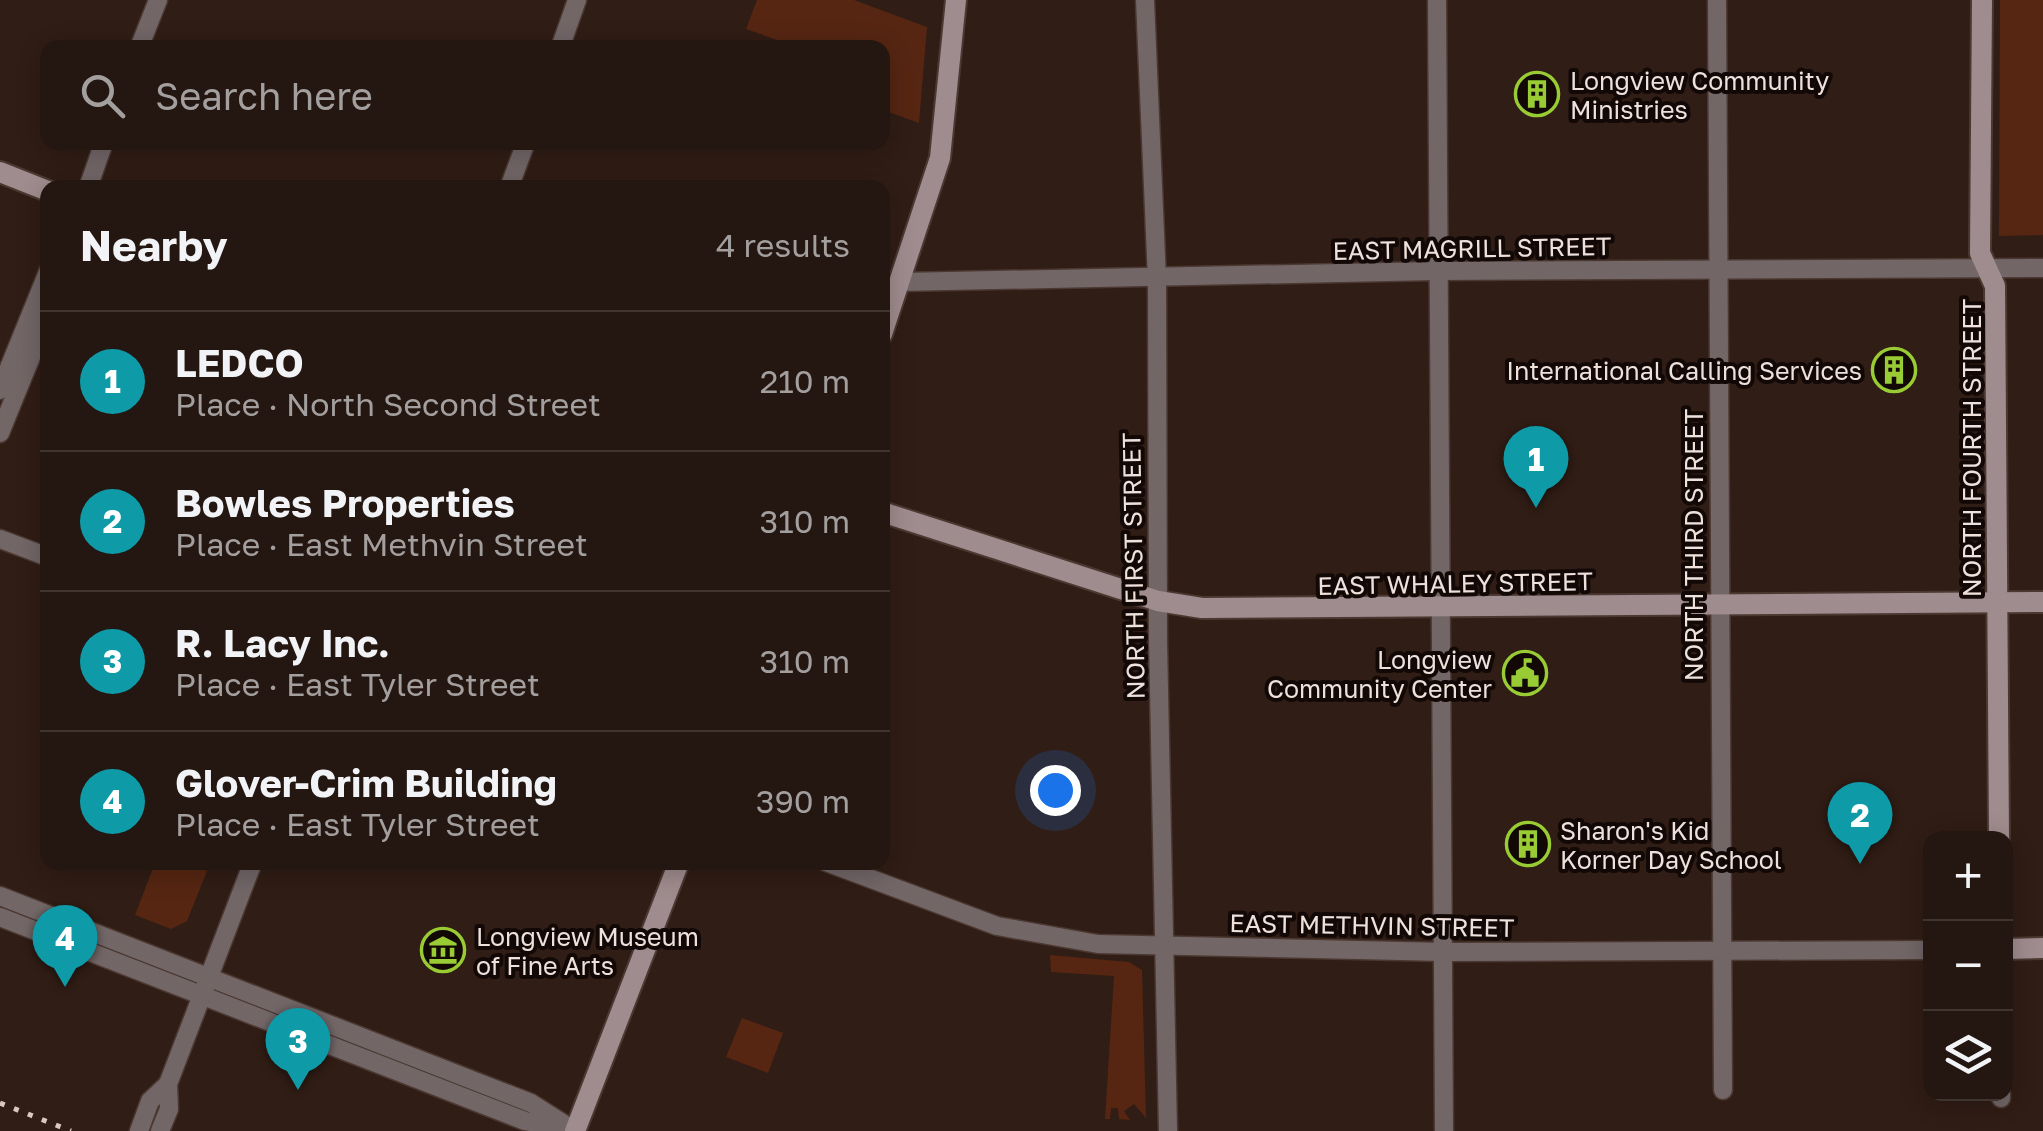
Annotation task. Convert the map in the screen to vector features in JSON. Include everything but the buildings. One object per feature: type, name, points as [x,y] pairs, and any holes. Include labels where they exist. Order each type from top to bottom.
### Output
[{"type":"street","points":[[143,40],[158,0]]},
{"type":"street","points":[[563,40],[578,0]]},
{"type":"street","points":[[890,313],[943,140],[956,0]]},
{"type":"street","name":"NORTH FIRST STREET","points":[[1145,0],[1157,280],[1162,946],[1168,1131]]},
{"type":"street","points":[[1437,0],[1435,271],[1444,1131]]},
{"type":"street","name":"NORTH THIRD STREET","points":[[1717,0],[1723,1090]]},
{"type":"street","name":"NORTH FOURTH STREET","points":[[1982,0],[1980,253],[1995,286],[1998,831]]},
{"type":"street","points":[[91,180],[101,150]]},
{"type":"street","points":[[512,180],[523,150]]},
{"type":"street","points":[[0,172],[40,188]]},
{"type":"street","name":"EAST MAGRILL STREET","points":[[902,282],[1157,280],[1435,271],[2043,268]]},
{"type":"street","points":[[0,390],[40,292]]},
{"type":"street","points":[[0,433],[40,334]]},
{"type":"street","name":"EAST WHALEY STREET","points":[[890,515],[1158,601],[1252,610],[2043,602]]},
{"type":"street","points":[[0,539],[40,554]]},
{"type":"street","points":[[160,1131],[169,1109],[168,1084],[250,870]]},
{"type":"street","points":[[575,1131],[676,870]]},
{"type":"street","name":"EAST METHVIN STREET","points":[[847,870],[996,926],[1071,941],[1444,952],[1923,950]]},
{"type":"street","points":[[0,896],[531,1103],[575,1131]]},
{"type":"street","points":[[0,917],[525,1121],[575,1131]]},
{"type":"street","points":[[2013,949],[2043,948]]},
{"type":"street","points":[[139,1131],[150,1101],[168,1084]]},
{"type":"shaded area","points":[[757,0],[854,0],[927,27],[919,123],[890,113],[890,40],[777,40],[746,29]]},
{"type":"shaded area","points":[[2000,0],[2043,0],[2043,235],[1999,236]]},
{"type":"shaded area","points":[[152,870],[207,871],[187,921],[171,929],[135,915]]},
{"type":"shaded area","points":[[1050,955],[1129,962],[1142,970],[1146,1118],[1134,1104],[1124,1111],[1130,1120],[1119,1119],[1118,1108],[1111,1108],[1110,1119],[1105,1119],[1114,976],[1051,972]]},
{"type":"shaded area","points":[[742,1018],[783,1033],[768,1073],[726,1057]]},
{"type":"railway","points":[[0,1103],[71,1131]]},
{"type":"place","name":"Longview Community Ministries","points":[[1537,94]]},
{"type":"place","name":"International Calling Services","points":[[1894,370]]},
{"type":"place","name":"LEDCO","points":[[1536,508]]},
{"type":"place","name":"Longview Community Center","points":[[1525,673]]},
{"type":"place","name":"Sharon's Kid Korner Day School","points":[[1528,844]]},
{"type":"place","name":"Bowles Properties","points":[[1860,864]]},
{"type":"place","name":"Longview Museum of Fine Arts","points":[[443,950]]},
{"type":"place","name":"Glover-Crim Building","points":[[65,987]]},
{"type":"place","name":"R. Lacy Inc.","points":[[298,1090]]}]
